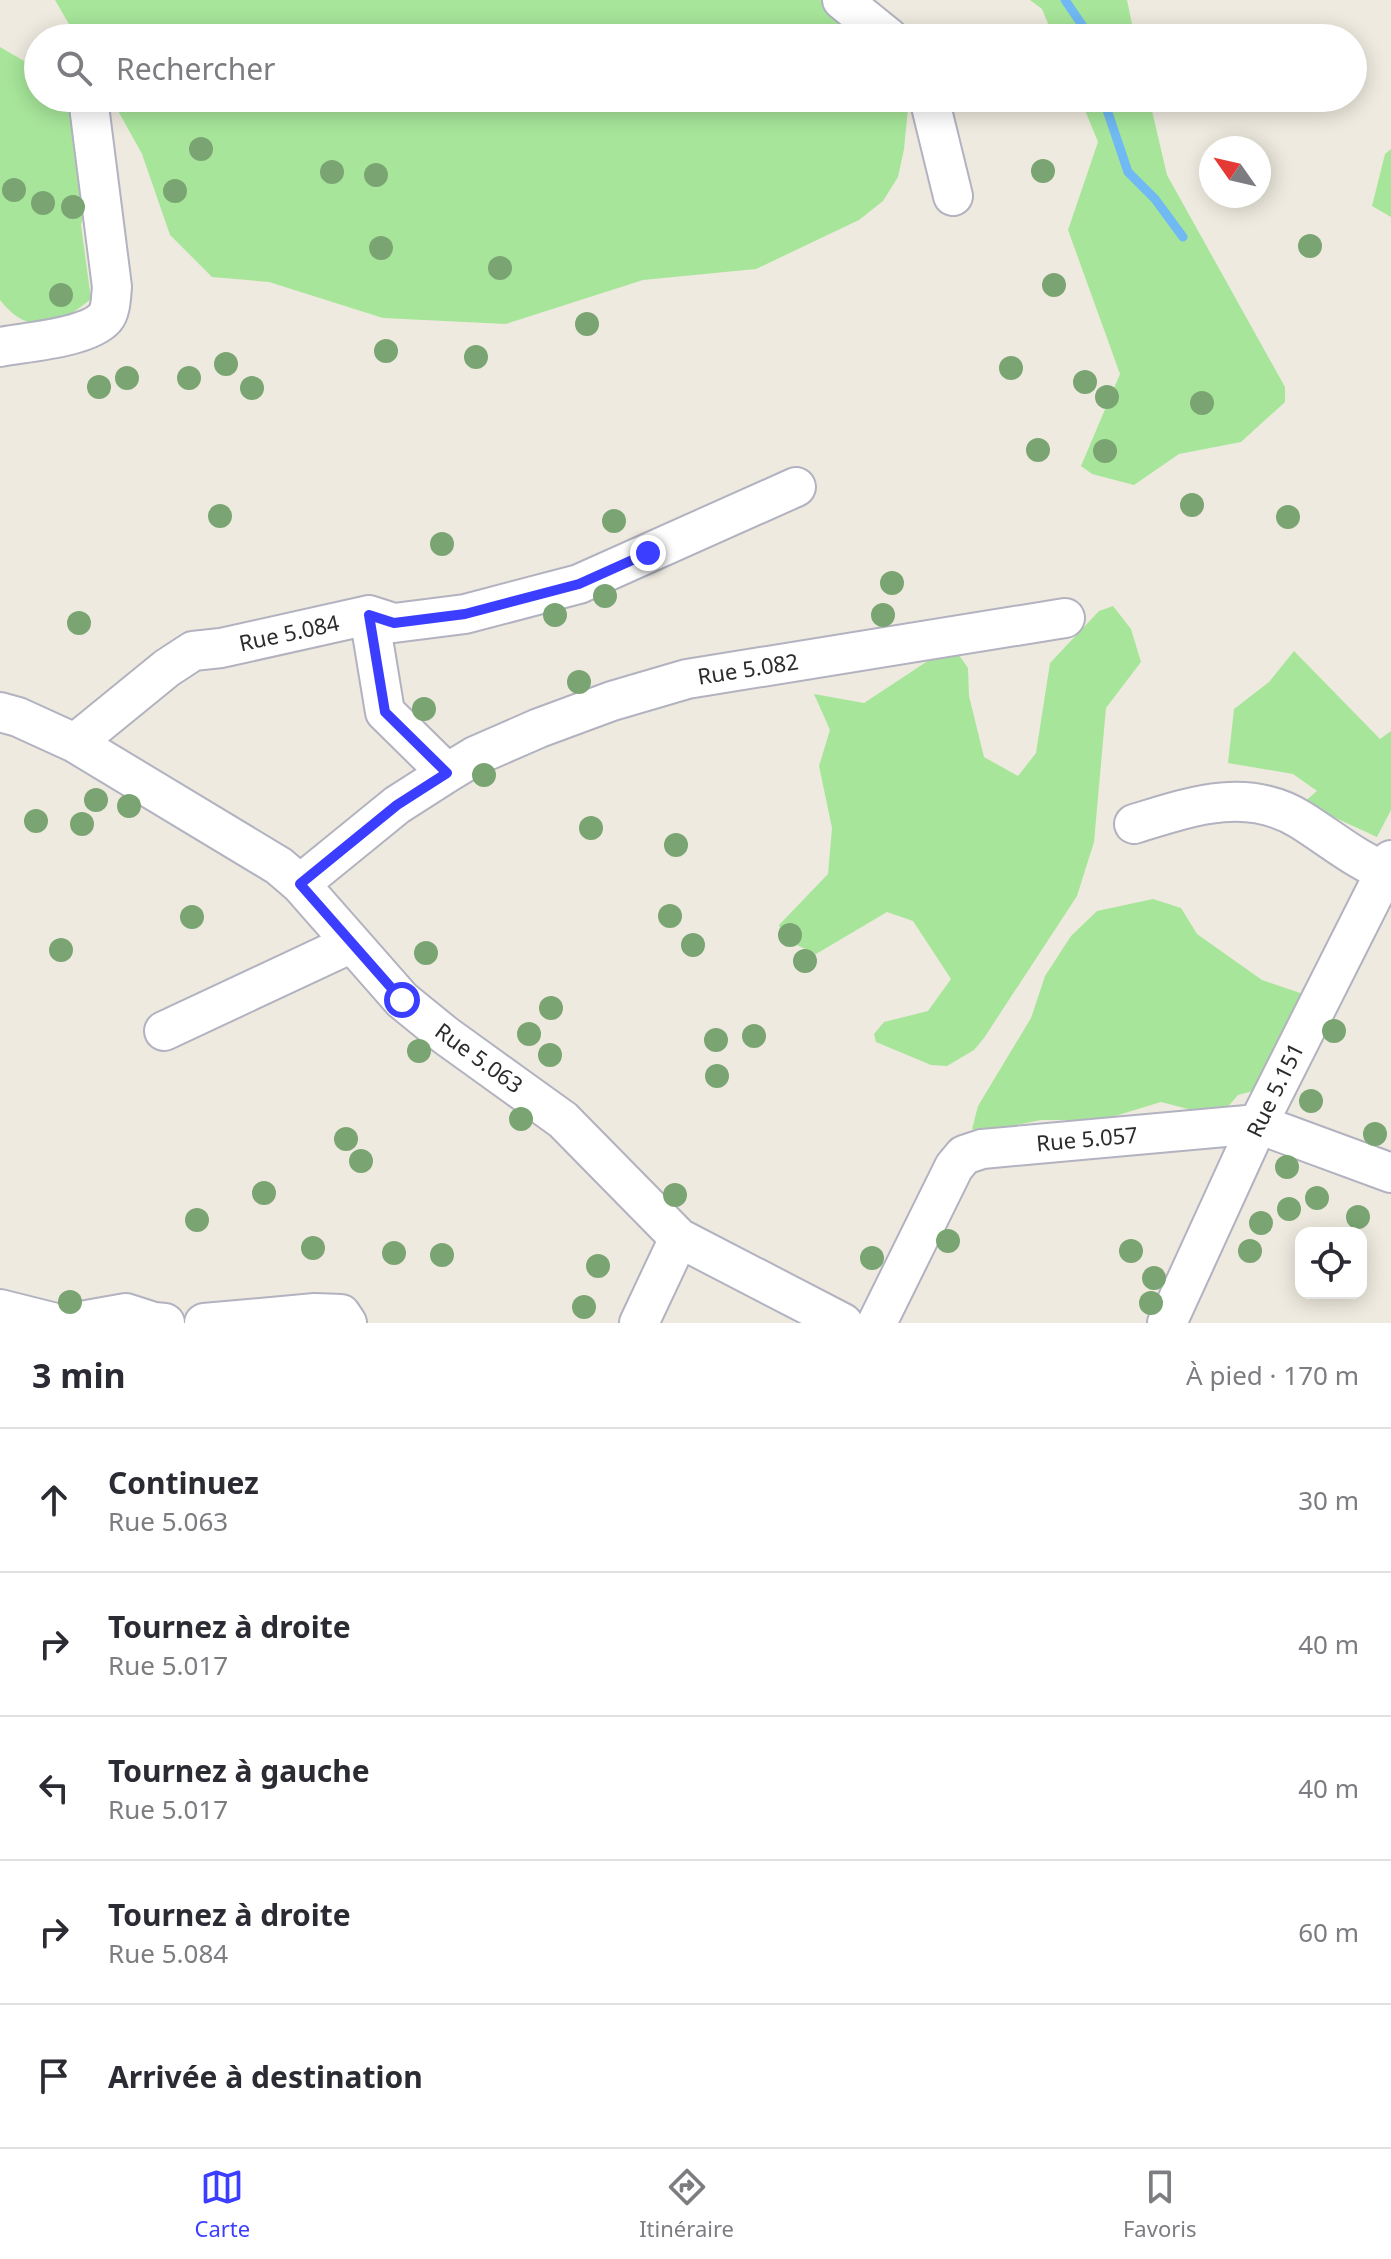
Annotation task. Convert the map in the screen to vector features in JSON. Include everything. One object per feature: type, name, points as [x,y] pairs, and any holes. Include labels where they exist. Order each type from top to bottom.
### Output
[{"type":"street","points":[[842,0],[872,24]]},
{"type":"street","points":[[0,347],[79,332],[95,326],[108,315],[112,287],[90,112]]},
{"type":"street","points":[[932,112],[953,196]]},
{"type":"street","name":"Rue 5.084","points":[[75,743],[167,668],[193,651],[221,648],[369,615],[394,623],[465,614],[579,584],[796,487]]},
{"type":"street","points":[[369,615],[385,712],[447,773]]},
{"type":"street","name":"Rue 5.082","points":[[300,884],[397,805],[475,756],[612,701],[687,679],[1065,618]]},
{"type":"street","name":"Rue 5.063","points":[[0,712],[75,743],[279,866],[300,884],[402,1000],[563,1120],[679,1238],[843,1323]]},
{"type":"street","points":[[1134,824],[1187,808],[1233,799],[1267,805],[1298,817],[1331,841],[1389,868]]},
{"type":"street","name":"Rue 5.151","points":[[1167,1323],[1258,1124],[1389,868]]},
{"type":"street","points":[[164,1031],[352,943]]},
{"type":"street","name":"Rue 5.057","points":[[877,1323],[954,1167],[964,1155],[982,1149],[1258,1124],[1391,1173]]},
{"type":"street","points":[[639,1323],[679,1238]]},
{"type":"street","points":[[0,1309],[56,1323]]},
{"type":"street","points":[[70,1323],[126,1313],[165,1323]]},
{"type":"street","points":[[204,1323],[315,1313],[341,1314],[347,1323]]},
{"type":"green space","points":[[55,0],[820,0],[859,24],[69,24]]},
{"type":"green space","points":[[1030,0],[1127,0],[1132,24],[1048,24],[1042,9]]},
{"type":"green space","points":[[0,47],[24,61],[24,112],[68,112],[80,129],[94,169],[81,225],[91,299],[67,316],[44,324],[22,320],[0,300]]},
{"type":"green space","points":[[119,112],[908,112],[898,177],[883,201],[859,220],[756,269],[643,280],[506,324],[383,318],[269,282],[212,277],[170,235],[142,154]]},
{"type":"green space","points":[[1086,112],[1152,112],[1167,175],[1285,387],[1285,402],[1241,442],[1179,454],[1134,485],[1092,474],[1081,466],[1120,374],[1068,230],[1098,142]]},
{"type":"green space","points":[[1391,149],[1391,217],[1372,206],[1385,154]]},
{"type":"green space","points":[[1113,606],[1131,629],[1141,662],[1106,708],[1094,842],[1077,896],[974,1050],[947,1066],[931,1065],[876,1042],[874,1034],[884,1022],[928,1011],[951,979],[913,921],[887,912],[816,954],[784,939],[779,925],[828,874],[832,828],[819,766],[830,730],[814,694],[864,703],[952,645],[968,668],[969,696],[984,757],[1018,776],[1036,753],[1050,663],[1099,611]]},
{"type":"green space","points":[[1294,651],[1380,739],[1391,731],[1391,810],[1377,837],[1303,803],[1317,791],[1293,774],[1228,763],[1234,709],[1269,682]]},
{"type":"green space","points":[[1153,899],[1181,908],[1197,934],[1262,980],[1315,998],[1264,1088],[1238,1095],[1219,1117],[1161,1102],[1102,1120],[1041,1120],[982,1132],[972,1129],[978,1106],[1031,1018],[1045,976],[1071,936],[1097,911]]},
{"type":"waterway","points":[[1065,0],[1081,24]]},
{"type":"waterway","points":[[1108,112],[1128,172],[1155,199],[1183,237]]},
{"type":"route","points":[[402,1000],[300,884],[397,805],[447,773],[385,712],[369,615],[394,623],[465,614],[579,584],[648,553]]}]
